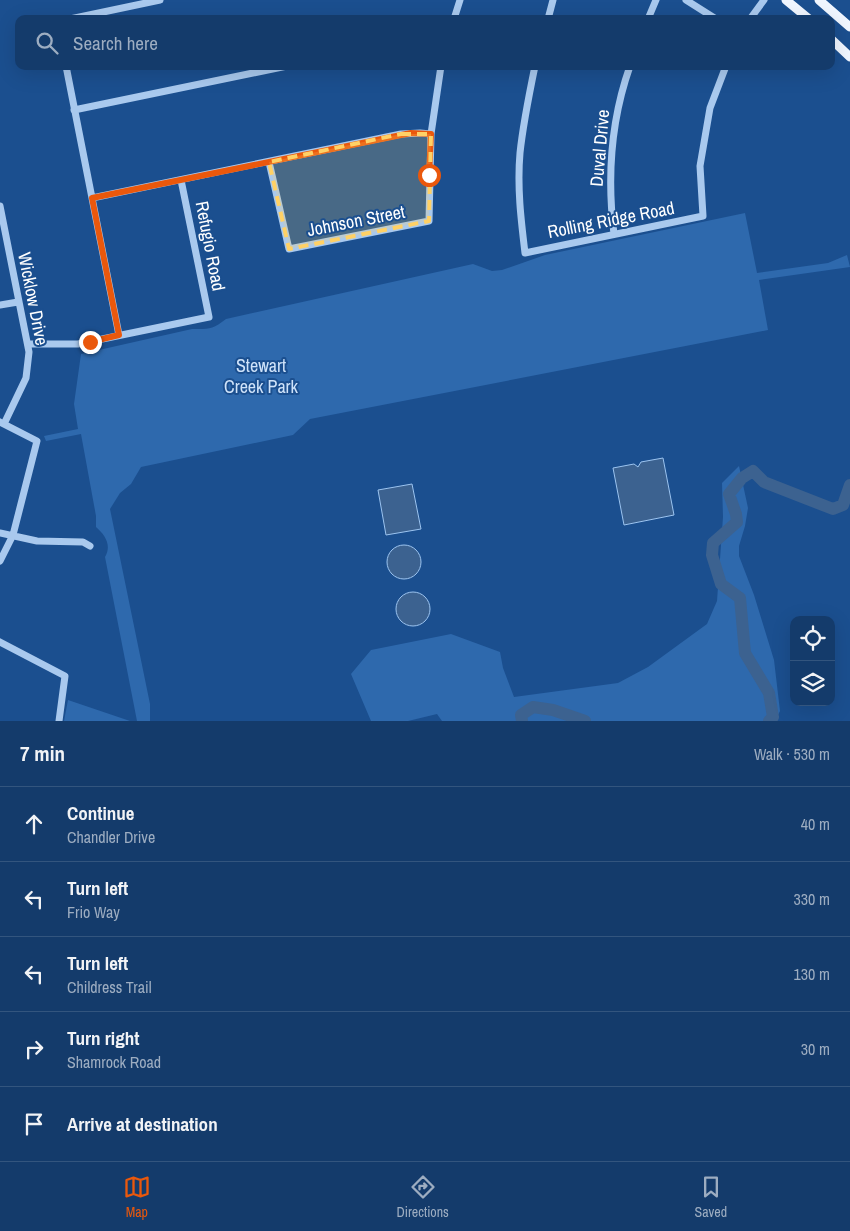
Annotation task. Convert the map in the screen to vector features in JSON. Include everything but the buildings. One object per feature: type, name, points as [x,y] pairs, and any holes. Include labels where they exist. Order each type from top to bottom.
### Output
[{"type":"main road","points":[[786,0],[803,15]]},
{"type":"main road","points":[[819,0],[850,27]]},
{"type":"main road","points":[[835,43],[850,57]]},
{"type":"street","points":[[89,15],[160,0]]},
{"type":"street","points":[[455,15],[460,0]]},
{"type":"street","points":[[549,15],[553,0]]},
{"type":"street","points":[[650,15],[656,0]]},
{"type":"street","points":[[686,0],[710,15]]},
{"type":"street","points":[[753,15],[764,0]]},
{"type":"street","points":[[28,344],[66,345],[90,342],[119,335],[67,70]]},
{"type":"street","points":[[74,110],[268,70]]},
{"type":"street","points":[[92,198],[401,134],[420,132],[431,134],[440,70]]},
{"type":"street","name":"Rolling Ridge Road","points":[[534,70],[524,121],[520,154],[520,204],[525,253],[703,216],[700,166],[710,108],[724,70]]},
{"type":"street","name":"Duval Drive","points":[[614,234],[610,204],[611,156],[620,98],[629,70]]},
{"type":"street","name":"Johnson Street","points":[[269,162],[289,249],[429,221],[431,134]]},
{"type":"street","name":"Refugio Road","points":[[119,335],[209,318],[181,180]]},
{"type":"street","name":"Wicklow Drive","points":[[0,206],[28,344],[29,361],[26,378],[2,423]]},
{"type":"street","points":[[0,305],[18,302]]},
{"type":"street","points":[[0,561],[13,535],[37,441],[2,423]]},
{"type":"street","points":[[0,533],[28,540],[83,542],[90,546]]},
{"type":"street","points":[[0,642],[65,676],[59,721]]},
{"type":"highlighted area","points":[[401,134],[431,134],[429,221],[289,249],[269,162]]},
{"type":"green space","name":"Stewart Creek Park","points":[[745,213],[757,273],[828,263],[847,255],[850,267],[759,280],[768,330],[310,419],[293,435],[141,467],[131,484],[120,493],[110,509],[150,704],[150,721],[137,721],[105,557],[108,544],[105,537],[96,527],[96,516],[81,434],[46,441],[44,436],[78,429],[74,404],[81,354],[192,329],[210,328],[226,319],[473,264],[492,271],[502,270],[545,255]]},
{"type":"green space","points":[[739,466],[748,508],[739,546],[739,556],[754,595],[774,660],[780,711],[775,721],[442,721],[437,714],[408,721],[371,721],[351,674],[371,650],[451,634],[500,652],[503,668],[514,697],[618,683],[648,667],[707,624],[717,601],[723,517],[722,483]]},
{"type":"green space","points":[[68,700],[130,721],[64,721]]},
{"type":"shaded area","points":[[663,458],[674,515],[624,525],[613,468],[634,464],[638,467],[641,462]]},
{"type":"shaded area","points":[[412,484],[421,529],[386,535],[378,490]]},
{"type":"shaded area","points":[[404,545],[411,546],[416,550],[420,555],[420,569],[416,574],[411,578],[404,579],[397,578],[392,574],[388,569],[387,562],[388,555],[392,550],[397,546]]},
{"type":"shaded area","points":[[413,592],[420,593],[425,597],[429,602],[429,616],[425,621],[420,625],[413,626],[406,625],[401,621],[397,616],[396,609],[397,602],[401,597],[406,593]]},
{"type":"waterway","points":[[769,721],[773,717],[769,693],[745,653],[740,598],[721,584],[712,555],[713,543],[737,522],[729,494],[742,478],[753,471],[764,482],[833,509],[843,505],[850,485]]},
{"type":"waterway","points":[[522,721],[521,715],[533,707],[553,710],[585,721]]},
{"type":"route","points":[[90,342],[119,335],[92,198],[401,134],[420,132],[431,134],[429,175]]}]
